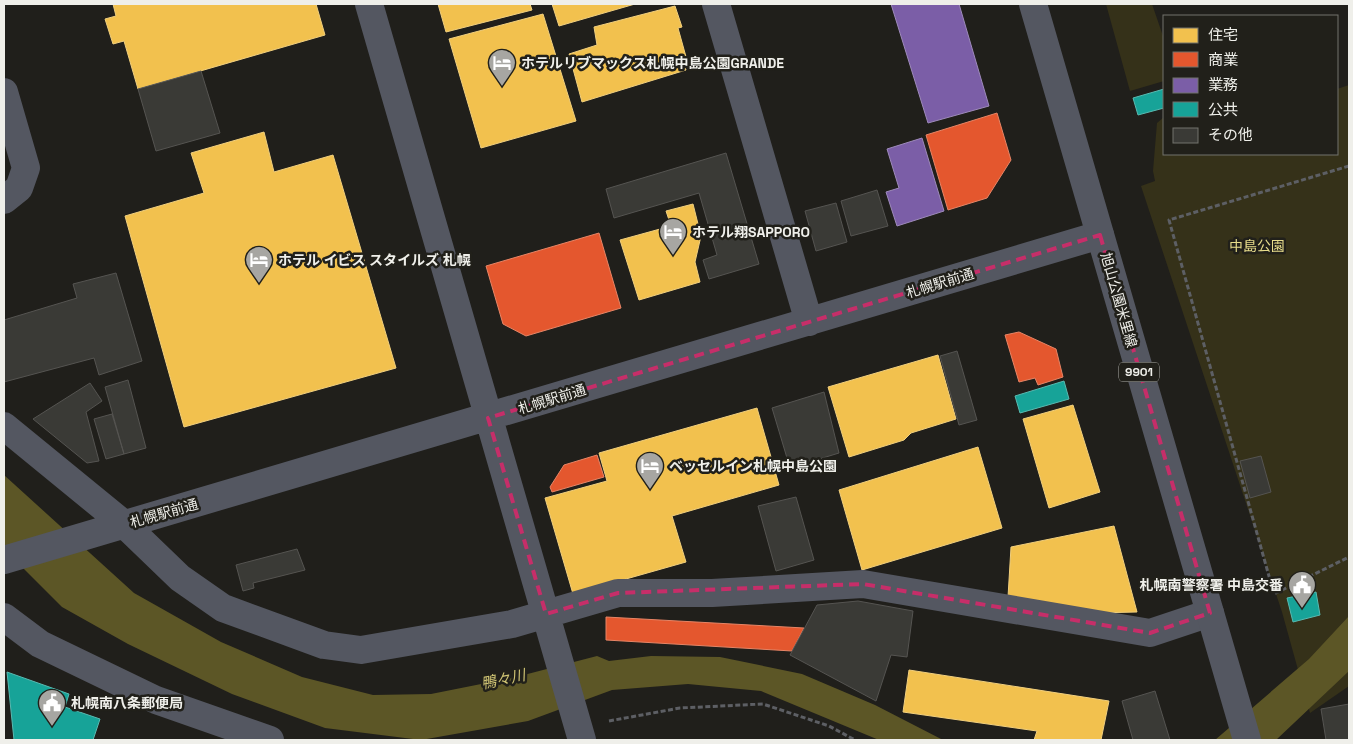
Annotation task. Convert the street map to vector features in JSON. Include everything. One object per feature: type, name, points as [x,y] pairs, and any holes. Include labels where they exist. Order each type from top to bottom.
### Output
[{"type":"street","points":[[369,4],[582,740]]},
{"type":"street","points":[[716,4],[809,322]]},
{"type":"street","name":"旭山公園米里線","points":[[1033,4],[1247,740]]},
{"type":"street","points":[[4,92],[26,168],[19,188],[4,200]]},
{"type":"street","name":"札幌駅前通","points":[[4,560],[1100,235]]},
{"type":"street","points":[[4,426],[125,525],[180,578],[222,608],[324,645],[362,650],[512,624],[618,594],[712,593],[863,584],[1150,633],[1210,614]]},
{"type":"street","points":[[4,617],[40,644],[156,700],[270,740]]},
{"type":"path","points":[[1349,166],[1169,220],[1274,594],[1349,557]]},
{"type":"path","points":[[609,721],[680,708],[763,704],[829,726],[855,740]]},
{"type":"highlighted area","points":[[1100,235],[1210,613],[1150,633],[863,584],[618,593],[546,614],[488,418]]},
{"type":"green space","points":[[1106,4],[1152,4],[1163,36],[1163,81],[1130,91]]},
{"type":"green space","name":"中島公園","points":[[1349,85],[1349,686],[1310,713],[1282,612],[1141,186],[1155,181],[1153,171],[1157,123],[1163,118],[1163,155],[1338,155],[1338,89]]},
{"type":"shaded area","points":[[4,475],[134,593],[221,642],[302,677],[373,695],[431,694],[516,677],[597,656],[609,661],[651,656],[720,657],[802,674],[875,705],[943,740],[879,740],[761,691],[688,684],[612,690],[528,721],[421,740],[325,728],[232,694],[128,644],[62,607],[4,549]]},
{"type":"shaded area","points":[[1349,616],[1349,671],[1276,740],[1215,740],[1309,659]]},
{"type":"building: 住宅","points":[[113,4],[316,4],[325,35],[138,89],[124,41],[113,44],[105,19],[116,16]]},
{"type":"building: 住宅","points":[[438,4],[530,4],[532,10],[446,32]]},
{"type":"building: 住宅","points":[[552,4],[635,4],[559,26]]},
{"type":"building: 住宅","points":[[675,6],[682,27],[678,28],[688,64],[684,64],[686,70],[582,102],[569,54],[597,45],[594,27]]},
{"type":"building: 住宅","points":[[543,14],[576,121],[481,148],[449,39]]},
{"type":"building: 住宅","points":[[264,132],[274,172],[333,155],[396,368],[184,427],[125,216],[204,193],[191,153]]},
{"type":"building: 住宅","points":[[693,204],[701,236],[695,262],[700,282],[639,300],[620,240],[671,226],[666,211]]},
{"type":"building: 住宅","points":[[938,355],[956,419],[911,433],[904,440],[849,457],[828,387]]},
{"type":"building: 住宅","points":[[1073,405],[1100,492],[1049,508],[1023,419]]},
{"type":"building: 住宅","points":[[757,408],[779,485],[672,516],[686,562],[573,594],[545,498],[607,481],[599,453]]},
{"type":"building: 住宅","points":[[978,447],[1002,528],[862,570],[839,490]]},
{"type":"building: 住宅","points":[[1114,526],[1137,612],[1093,613],[1008,597],[1011,547]]},
{"type":"building: 住宅","points":[[909,670],[1109,701],[1101,740],[1034,740],[1037,731],[903,712]]},
{"type":"building: 商業","points":[[997,113],[1011,160],[987,198],[948,210],[926,135]]},
{"type":"building: 商業","points":[[599,233],[621,308],[526,336],[503,324],[486,266]]},
{"type":"building: 商業","points":[[1019,332],[1056,349],[1063,377],[1038,385],[1035,378],[1019,382],[1005,335]]},
{"type":"building: 商業","points":[[597,455],[604,477],[552,492],[550,487],[564,465]]},
{"type":"building: 商業","points":[[606,617],[804,628],[792,651],[606,640]]},
{"type":"building: 業務","points":[[891,4],[959,4],[989,106],[928,123]]},
{"type":"building: 業務","points":[[922,138],[944,211],[897,226],[886,192],[899,188],[887,149]]},
{"type":"building: 公共","points":[[1163,89],[1163,108],[1138,115],[1133,98]]},
{"type":"building: 公共","points":[[1064,381],[1069,399],[1020,413],[1015,396]]},
{"type":"building: 公共","points":[[1316,592],[1320,615],[1293,622],[1287,598]]},
{"type":"building: 公共","points":[[7,672],[69,694],[65,707],[100,719],[93,740],[14,740]]},
{"type":"building: その他","points":[[201,71],[220,133],[156,151],[138,89]]},
{"type":"building: その他","points":[[726,153],[759,264],[709,279],[703,260],[717,255],[699,193],[614,218],[606,189]]},
{"type":"building: その他","points":[[877,190],[888,226],[851,236],[841,201]]},
{"type":"building: その他","points":[[836,203],[847,242],[816,251],[805,211]]},
{"type":"building: その他","points":[[116,273],[142,361],[99,375],[94,358],[4,382],[4,320],[77,298],[73,284]]},
{"type":"building: その他","points":[[957,351],[977,420],[959,425],[940,356]]},
{"type":"building: その他","points":[[128,380],[146,448],[124,454],[105,387]]},
{"type":"building: その他","points":[[90,383],[102,401],[86,412],[99,461],[87,463],[33,419]]},
{"type":"building: その他","points":[[824,392],[839,453],[790,468],[772,408]]},
{"type":"building: その他","points":[[112,414],[124,454],[106,459],[94,419]]},
{"type":"building: その他","points":[[1261,456],[1271,492],[1250,498],[1240,461]]},
{"type":"building: その他","points":[[796,497],[814,560],[776,571],[758,506]]},
{"type":"building: その他","points":[[297,549],[305,570],[253,583],[254,588],[243,591],[236,565]]},
{"type":"building: その他","points":[[858,601],[913,611],[907,657],[891,655],[876,701],[790,655],[817,605]]},
{"type":"building: その他","points":[[1155,691],[1170,740],[1133,740],[1122,701]]},
{"type":"building: その他","points":[[1349,704],[1349,740],[1326,740],[1321,709]]},
{"type":"place","name":"ホテルリブマックス札幌中島公園GRANDE","points":[[502,87]]},
{"type":"place","name":"ホテル翔SAPPORO","points":[[673,256]]},
{"type":"place","name":"ホテル イビス スタイルズ 札幌","points":[[259,284]]},
{"type":"place","name":"ベッセルイン札幌中島公園","points":[[650,490]]},
{"type":"place","name":"札幌南警察署 中島交番","points":[[1302,609]]},
{"type":"place","name":"札幌南八条郵便局","points":[[52,727]]},
{"type":"water label","name":"鴨々川","points":[[503,679]]}]
